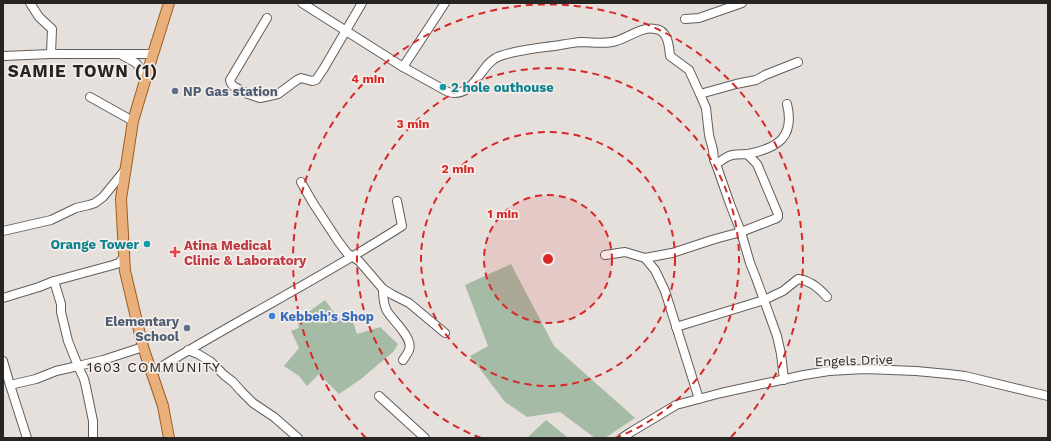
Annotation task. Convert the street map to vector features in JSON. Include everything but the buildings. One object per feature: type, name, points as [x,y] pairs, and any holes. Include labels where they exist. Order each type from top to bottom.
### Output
[{"type":"main road","points":[[169,3],[133,121],[121,199],[125,271],[143,347],[163,406],[169,438]]},
{"type":"street","points":[[30,3],[39,17],[52,29],[51,54]]},
{"type":"street","points":[[302,3],[403,67],[448,92],[453,93],[462,92],[472,85],[490,62],[499,56],[519,51],[581,42],[613,42],[646,29],[657,28],[666,35],[670,56],[689,70],[706,108],[708,135],[713,148],[714,160],[777,336],[784,380]]},
{"type":"street","points":[[267,18],[230,80],[233,86],[248,94],[260,98],[278,94],[296,80],[302,78],[312,81],[316,80],[362,3]]},
{"type":"street","points":[[403,67],[445,3]]},
{"type":"street","points":[[685,19],[699,18],[742,3]]},
{"type":"street","points":[[3,56],[51,54],[153,54]]},
{"type":"street","points":[[119,54],[136,63],[146,76]]},
{"type":"street","points":[[700,94],[756,80],[798,62]]},
{"type":"street","points":[[90,97],[133,121]]},
{"type":"street","points":[[716,164],[735,154],[747,154],[767,149],[783,139],[789,127],[787,104]]},
{"type":"street","points":[[605,255],[625,252],[645,258],[672,253],[741,232],[777,218],[778,214],[757,164],[747,154]]},
{"type":"street","points":[[3,231],[51,220],[76,208],[96,203],[103,197],[125,170]]},
{"type":"street","points":[[301,182],[338,242],[347,253],[359,261],[383,289],[409,303],[445,333]]},
{"type":"street","points":[[151,373],[188,350],[354,257],[402,226],[397,201]]},
{"type":"street","points":[[3,298],[39,288],[54,281],[113,265],[124,257]]},
{"type":"street","points":[[645,258],[655,270],[665,291],[699,399]]},
{"type":"street","points":[[676,327],[764,300],[783,291],[798,279],[816,286],[827,297]]},
{"type":"street","points":[[54,281],[61,304],[61,312],[68,341],[86,387],[93,421],[93,438]]},
{"type":"street","points":[[383,289],[383,300],[386,309],[404,332],[410,344],[410,349],[403,360]]},
{"type":"street","points":[[10,385],[36,379],[56,371],[103,360],[143,347]]},
{"type":"street","points":[[188,350],[211,362],[253,403],[274,417],[298,438]]},
{"type":"street","points":[[3,361],[27,438]]},
{"type":"street","name":"Engels Drive","points":[[622,438],[676,405],[804,375],[829,371],[865,369],[916,371],[965,376],[1048,396]]},
{"type":"street","points":[[379,396],[425,438]]},
{"type":"green space","points":[[511,264],[554,346],[635,418],[605,438],[595,438],[560,412],[527,417],[505,402],[470,356],[488,346],[465,285]]},
{"type":"green space","points":[[325,300],[338,318],[352,319],[357,334],[380,327],[398,344],[394,351],[361,379],[339,394],[319,374],[307,386],[299,376],[284,366],[299,348],[291,331],[299,328],[297,319]]},
{"type":"green space","points":[[546,420],[567,437],[567,438],[527,438]]},
{"type":"place","name":"2 hole outhouse","points":[[443,87]]},
{"type":"place","name":"NP Gas station","points":[[175,91]]},
{"type":"place","name":"Orange Tower","points":[[147,244]]},
{"type":"place","name":"Atina Medical Clinic & Laboratory","points":[[175,252]]},
{"type":"place","name":"Kebbeh's Shop","points":[[272,316]]},
{"type":"place","name":"Elementary School","points":[[187,328]]},
{"type":"district","name":"SAMIE TOWN (1)","points":[[83,71]]},
{"type":"district","name":"1603 COMMUNITY","points":[[154,367]]}]
